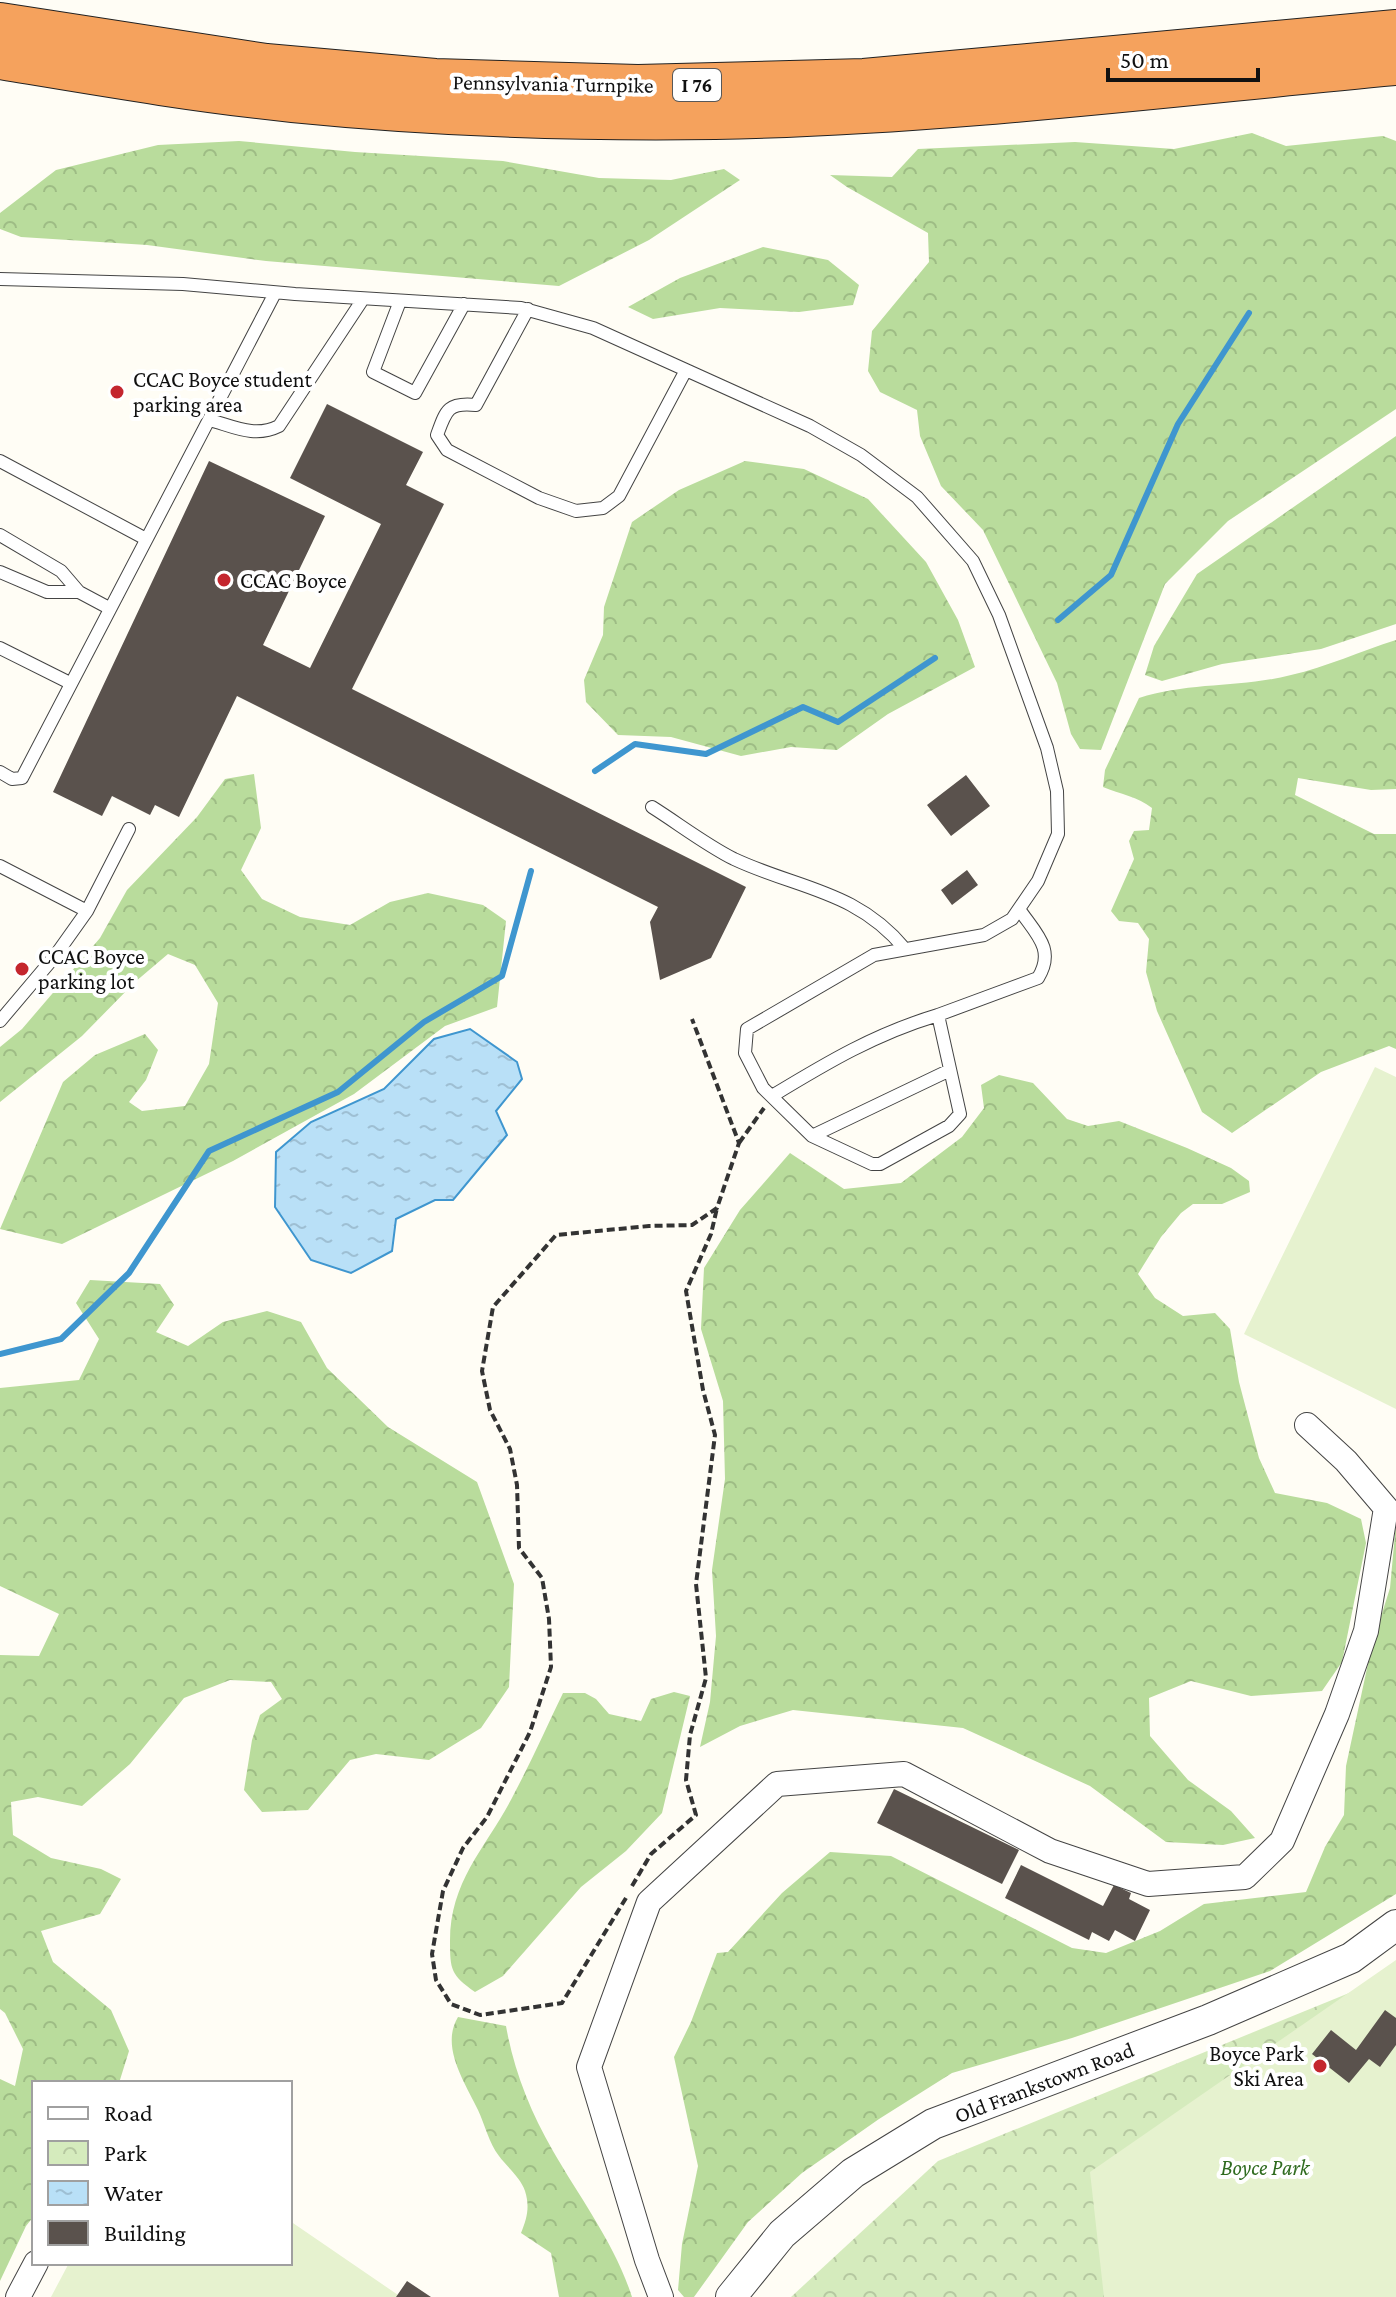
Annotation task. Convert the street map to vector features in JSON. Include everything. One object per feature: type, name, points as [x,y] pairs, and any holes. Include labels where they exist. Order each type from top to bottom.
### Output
[{"type":"highway","name":"Pennsylvania Turnpike","points":[[0,24],[162,51],[280,66],[435,80],[638,86],[878,79],[1396,31]]},
{"type":"highway","name":"Pennsylvania Turnpike","points":[[0,58],[293,101],[508,116],[636,118],[888,111],[1396,64]]},
{"type":"street","points":[[661,2297],[589,2067],[649,1902],[777,1784],[904,1774],[1050,1851],[1148,1884],[1245,1877],[1282,1841],[1337,1714],[1366,1631],[1386,1508],[1346,1461],[1307,1425]]},
{"type":"street","name":"Old Frankstown Road","points":[[731,2297],[782,2234],[853,2173],[933,2124],[1223,2014],[1351,1958],[1396,1925]]},
{"type":"street","points":[[18,2297],[35,2265]]},
{"type":"lane","points":[[0,279],[183,284],[528,309],[593,328],[810,426],[861,455],[917,497],[973,561],[999,615],[1047,748],[1057,791],[1058,834],[1038,881],[1012,919],[984,935],[874,955],[747,1029],[745,1053],[763,1088],[812,1136],[872,1164],[880,1164],[949,1126],[960,1114],[938,1015]]},
{"type":"lane","points":[[0,772],[12,779],[22,778],[275,293]]},
{"type":"lane","points":[[210,420],[248,432],[265,433],[279,426],[363,299]]},
{"type":"lane","points":[[400,301],[373,372],[415,393],[464,304]]},
{"type":"lane","points":[[528,309],[476,405],[459,403],[445,412],[437,435],[447,450],[539,498],[576,511],[603,508],[619,496],[686,370]]},
{"type":"lane","points":[[0,461],[146,539]]},
{"type":"lane","points":[[0,535],[61,571],[79,592],[109,608]]},
{"type":"lane","points":[[0,572],[47,592],[79,592]]},
{"type":"lane","points":[[0,648],[70,683]]},
{"type":"lane","points":[[652,807],[732,858],[847,901],[888,928],[905,949]]},
{"type":"lane","points":[[0,1021],[55,956],[87,911],[129,829]]},
{"type":"lane","points":[[0,866],[87,911]]},
{"type":"lane","points":[[772,1096],[854,1047],[904,1025],[1038,978],[1044,967],[1045,946],[1019,909]]},
{"type":"lane","points":[[812,1136],[950,1070]]},
{"type":"path","points":[[692,1019],[739,1143]]},
{"type":"path","points":[[717,1208],[692,1225],[556,1235],[493,1307],[482,1371],[490,1410],[510,1449],[515,1473],[519,1548],[542,1578],[549,1619],[551,1667],[530,1732],[487,1817],[463,1848],[443,1891],[432,1954],[436,1980],[451,2004],[480,2015],[562,2003],[651,1854],[696,1815],[686,1780],[690,1735],[706,1678],[696,1584],[715,1435],[703,1390],[686,1291],[711,1234],[739,1143],[772,1096]]},
{"type":"green space","points":[[1252,133],[1286,146],[1383,136],[1396,141],[1396,409],[1228,521],[1165,584],[1101,750],[1080,749],[1071,734],[1057,683],[983,530],[941,486],[920,436],[917,410],[880,392],[868,371],[872,331],[929,262],[928,233],[830,175],[892,177],[918,149],[1075,142],[1174,149]]},
{"type":"green space","points":[[239,141],[503,161],[599,178],[671,180],[724,169],[740,180],[649,240],[559,286],[266,261],[147,245],[21,237],[0,229],[0,213],[56,170],[158,145]]},
{"type":"green space","points":[[763,247],[828,260],[859,285],[853,305],[799,312],[720,308],[653,319],[628,307],[680,278]]},
{"type":"green space","points":[[1396,436],[1396,624],[1321,649],[1222,664],[1162,681],[1145,675],[1154,646],[1197,574]]},
{"type":"green space","points":[[745,461],[804,469],[868,499],[926,562],[958,620],[975,667],[888,714],[837,750],[791,747],[741,756],[671,737],[618,735],[586,702],[584,680],[603,635],[604,607],[632,522],[679,490]]},
{"type":"green space","points":[[1396,640],[1396,789],[1371,790],[1298,778],[1295,795],[1374,834],[1396,834],[1396,1049],[1389,1046],[1321,1072],[1232,1133],[1202,1112],[1157,1011],[1146,972],[1149,939],[1138,923],[1119,921],[1111,911],[1134,859],[1129,841],[1134,831],[1149,830],[1152,808],[1135,798],[1103,787],[1105,770],[1139,698],[1176,689],[1291,675]]},
{"type":"green space","points":[[254,774],[261,828],[241,870],[262,899],[300,917],[350,925],[390,902],[428,893],[483,905],[506,921],[497,1007],[445,1026],[354,1094],[233,1161],[62,1244],[0,1229],[63,1082],[95,1055],[145,1034],[158,1050],[146,1080],[129,1102],[142,1111],[185,1106],[209,1064],[218,1003],[195,965],[168,954],[135,982],[82,1036],[0,1102],[0,1047],[22,1029],[100,938],[127,890],[197,817],[225,779]]},
{"type":"green space","points":[[1375,1067],[1396,1077],[1396,1409],[1244,1334]]},
{"type":"green space","points":[[999,1075],[1033,1083],[1067,1119],[1088,1126],[1119,1121],[1231,1168],[1249,1181],[1250,1192],[1222,1204],[1193,1204],[1181,1213],[1161,1237],[1138,1274],[1155,1298],[1183,1316],[1215,1313],[1230,1329],[1239,1382],[1259,1458],[1275,1493],[1327,1503],[1361,1519],[1366,1543],[1342,1662],[1322,1691],[1251,1696],[1191,1681],[1149,1698],[1150,1736],[1188,1780],[1231,1811],[1255,1838],[1223,1845],[1166,1842],[1090,1786],[963,1728],[793,1710],[740,1726],[700,1747],[710,1702],[716,1636],[712,1570],[725,1479],[723,1401],[701,1329],[704,1268],[740,1210],[790,1153],[844,1189],[901,1183],[962,1137],[984,1108],[981,1085]]},
{"type":"green space","points":[[90,1280],[160,1284],[174,1305],[156,1332],[188,1346],[223,1322],[267,1311],[301,1322],[327,1368],[388,1427],[477,1482],[514,1584],[509,1687],[481,1728],[429,1760],[376,1754],[350,1760],[308,1810],[262,1812],[244,1790],[252,1740],[260,1715],[282,1699],[271,1682],[230,1680],[184,1698],[130,1764],[82,1806],[38,1797],[11,1802],[13,1835],[51,1858],[101,1869],[121,1879],[100,1914],[41,1931],[53,1962],[111,2010],[129,2051],[120,2081],[32,2081],[32,2218],[0,2281],[0,2079],[15,2086],[23,2049],[0,2009],[0,1655],[39,1656],[59,1614],[0,1586],[0,1388],[79,1380],[99,1339],[76,1303]]},
{"type":"green space","points":[[1396,1523],[1396,1894],[1270,1971],[1072,2038],[952,2073],[802,2173],[748,2222],[694,2297],[684,2297],[678,2290],[682,2244],[698,2166],[674,2057],[717,1953],[728,1952],[782,1893],[830,1852],[891,1856],[1072,1948],[1106,1953],[1160,1931],[1204,1904],[1306,1892],[1325,1847],[1344,1815],[1346,1766],[1372,1645],[1390,1588]]},
{"type":"green space","points":[[674,1692],[690,1696],[662,1813],[626,1851],[581,1887],[503,1976],[475,1992],[461,1981],[452,1965],[450,1941],[456,1899],[473,1863],[505,1811],[563,1693],[585,1693],[596,1699],[609,1714],[641,1721],[651,1699]]},
{"type":"green space","name":"Boyce Park Ski Area","points":[[1396,1960],[1396,2297],[1104,2297],[1090,2172]]},
{"type":"green space","name":"Boyce Park","points":[[1381,1980],[1396,2297],[791,2297],[938,2161]]},
{"type":"green space","points":[[458,2017],[506,2026],[518,2075],[537,2121],[607,2240],[632,2297],[559,2297],[551,2253],[521,2233],[528,2207],[523,2186],[492,2145],[456,2064],[452,2040]]},
{"type":"green space","points":[[292,2222],[401,2297],[51,2297],[68,2265],[292,2265]]},
{"type":"water","points":[[470,1029],[517,1062],[522,1079],[496,1111],[507,1135],[453,1200],[435,1200],[396,1219],[392,1251],[351,1273],[311,1260],[275,1207],[276,1152],[311,1122],[384,1089],[434,1039]]},
{"type":"building","points":[[327,404],[423,452],[406,485],[444,504],[352,689],[746,887],[711,958],[660,980],[650,922],[658,907],[237,696],[179,817],[155,805],[150,815],[112,796],[102,816],[53,792],[209,461],[325,516],[263,645],[310,668],[381,524],[290,478]]},
{"type":"building","points":[[966,775],[990,806],[951,836],[927,805]]},
{"type":"building","points":[[967,870],[978,885],[952,905],[941,890]]},
{"type":"building","points":[[894,1789],[1019,1850],[1002,1884],[877,1823]]},
{"type":"building","points":[[1021,1865],[1103,1906],[1114,1885],[1131,1893],[1129,1899],[1150,1910],[1135,1941],[1115,1930],[1109,1941],[1092,1932],[1089,1940],[1005,1898]]},
{"type":"building","points":[[1385,2010],[1396,2018],[1396,2045],[1380,2067],[1369,2059],[1349,2083],[1312,2054],[1331,2030],[1356,2050]]},
{"type":"building","points":[[407,2281],[431,2297],[396,2297]]},
{"type":"waterway","points":[[1058,620],[1111,575],[1178,424],[1249,313]]},
{"type":"waterway","points":[[595,771],[635,744],[706,754],[803,707],[838,722],[935,658]]},
{"type":"waterway","points":[[0,1354],[61,1339],[129,1273],[209,1151],[338,1092],[424,1022],[502,976],[531,871]]},
{"type":"place","name":"CCAC Boyce student parking area","points":[[117,392]]},
{"type":"place","name":"CCAC Boyce","points":[[224,580]]},
{"type":"place","name":"CCAC Boyce parking lot","points":[[22,969]]},
{"type":"place","name":"Boyce Park Ski Area","points":[[1320,2066]]}]
